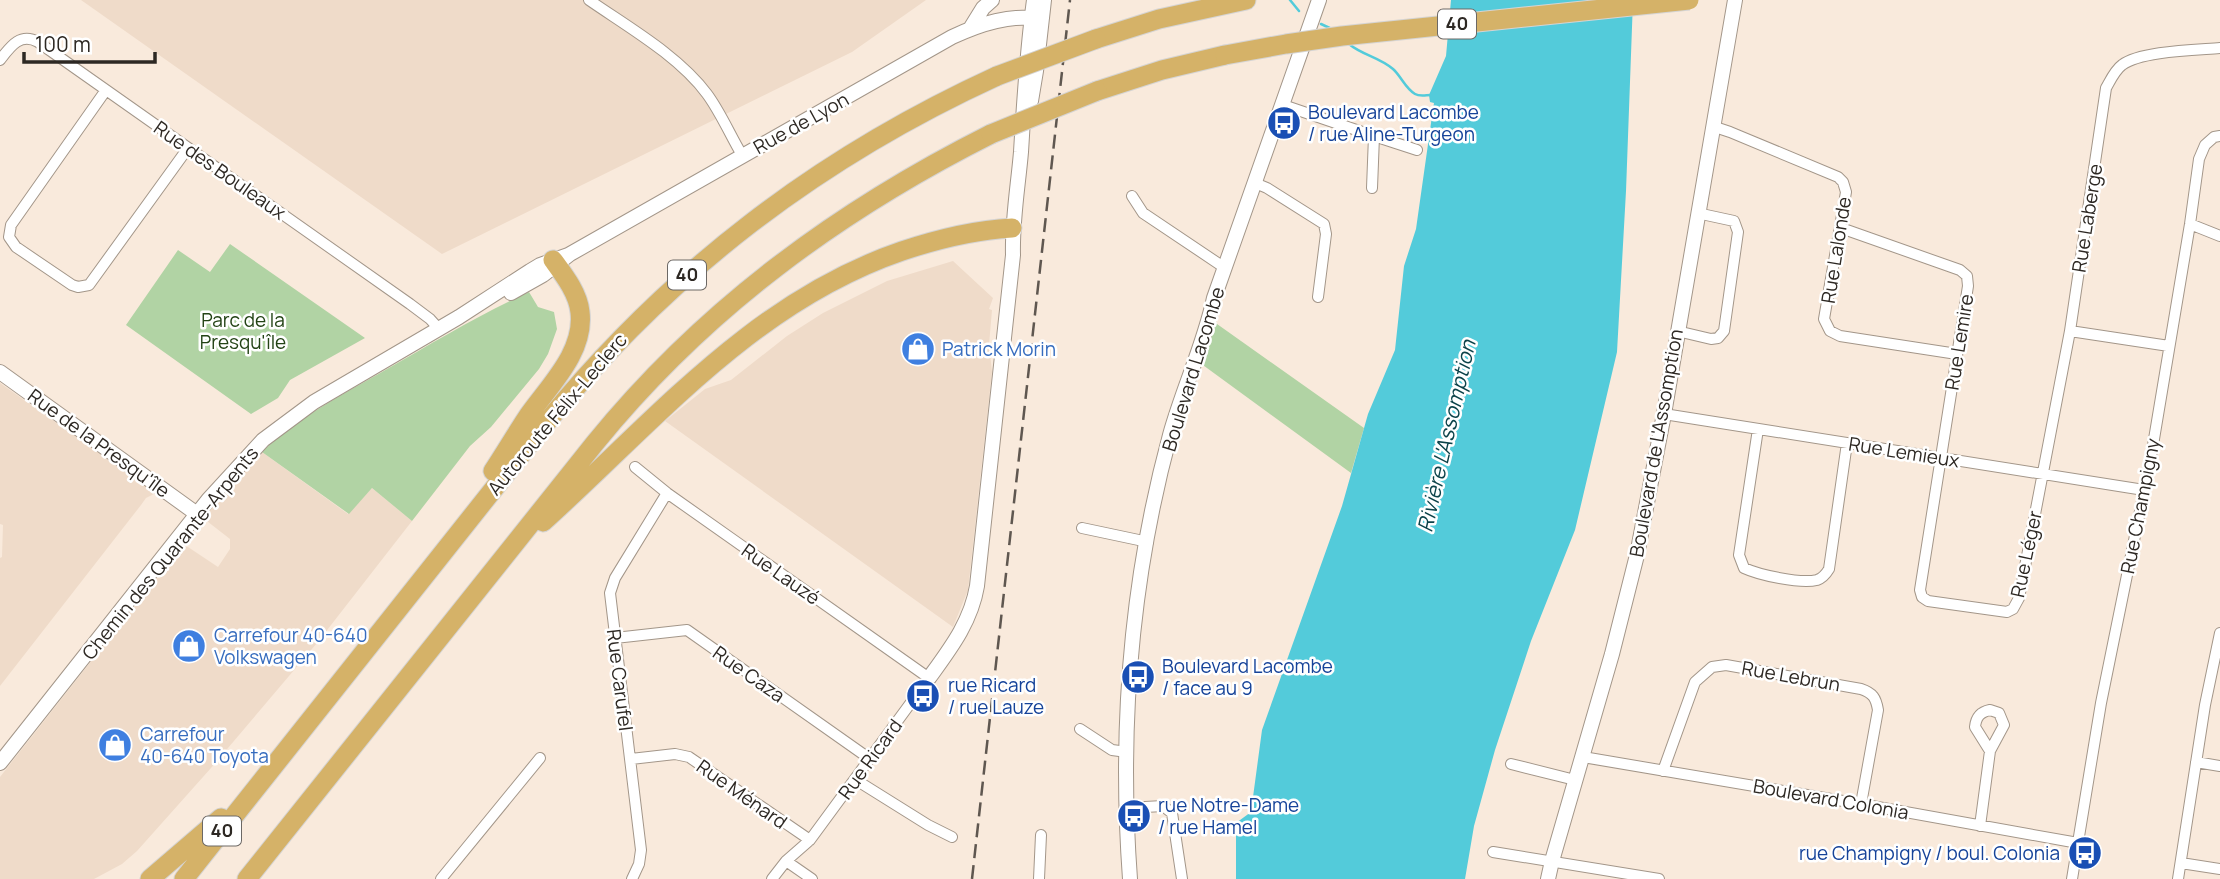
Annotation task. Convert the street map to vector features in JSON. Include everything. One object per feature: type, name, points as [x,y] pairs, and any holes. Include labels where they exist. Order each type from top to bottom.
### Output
[{"type":"highway","name":"40","points":[[247,879],[628,403],[726,307],[796,251],[855,210],[906,179],[991,134],[1097,91],[1162,70],[1225,55],[1342,36],[1689,0]]},
{"type":"highway","name":"Autoroute Félix-Leclerc","points":[[184,879],[577,385],[647,312],[710,255],[791,192],[863,145],[997,76],[1159,19],[1239,1]]},
{"type":"highway","points":[[498,563],[698,378],[779,312],[836,278],[891,255],[958,235],[1012,228]]},
{"type":"highway","points":[[443,552],[575,347],[580,328],[580,310],[559,260]]},
{"type":"highway","points":[[150,879],[260,783]]},
{"type":"highway","points":[[260,879],[282,835]]},
{"type":"street","points":[[591,0],[662,51],[696,80],[716,107],[742,155]]},
{"type":"street","points":[[970,29],[983,8],[992,0]]},
{"type":"street","points":[[1034,0],[1037,18]]},
{"type":"street","points":[[1037,18],[1044,0]]},
{"type":"street","name":"Boulevard Lacombe","points":[[1130,879],[1127,752],[1132,635],[1171,434],[1210,319],[1214,298],[1319,0]]},
{"type":"street","name":"Boulevard de L'Assomption","points":[[1548,879],[1575,780],[1584,757],[1637,555],[1735,0]]},
{"type":"street","name":"Rue de Lyon","points":[[439,329],[530,271],[559,260],[970,29],[999,20],[1037,18]]},
{"type":"street","name":"Rue Ricard","points":[[772,879],[786,861],[810,840],[856,779],[961,632],[972,608],[1013,257],[1012,228],[1021,154],[1025,76],[1037,18]]},
{"type":"street","name":"Rue des Bouleaux","points":[[0,60],[17,41],[34,39],[410,304],[439,329]]},
{"type":"street","name":"Rue Laberge","points":[[2043,474],[2070,331],[2106,88],[2121,65],[2148,55],[2220,48]]},
{"type":"street","points":[[106,90],[11,225],[9,237],[16,247],[68,283],[78,287],[89,285],[188,148]]},
{"type":"street","points":[[1283,105],[1418,150]]},
{"type":"street","name":"Rue Lalonde","points":[[1712,126],[1840,178],[1845,186],[1841,228],[1824,319],[1830,331],[1840,336],[1957,354]]},
{"type":"street","points":[[1372,188],[1374,136]]},
{"type":"street","name":"Rue Champigny","points":[[2072,879],[2101,703],[2144,491],[2199,159],[2205,145],[2217,137]]},
{"type":"street","points":[[1255,183],[1324,224],[1326,234],[1318,297]]},
{"type":"street","points":[[1132,195],[1143,213],[1225,268]]},
{"type":"street","points":[[1677,331],[1711,339],[1718,338],[1724,331],[1738,232],[1734,221],[1697,214]]},
{"type":"street","points":[[2190,224],[2220,236]]},
{"type":"street","name":"Rue Lemire","points":[[1841,228],[1960,270],[1967,276],[1968,286],[1940,458]]},
{"type":"street","name":"Chemin des Quarante-Arpents","points":[[3,755],[247,455],[275,429],[323,396],[439,329]]},
{"type":"street","points":[[2070,331],[2169,346]]},
{"type":"street","name":"Rue de la Presqu'île","points":[[0,372],[197,514]]},
{"type":"street","name":"Rue Lemieux","points":[[1664,414],[2144,491]]},
{"type":"street","points":[[1758,429],[1739,555],[1744,568],[1753,572],[1798,580],[1818,580],[1824,577],[1829,569],[1847,443]]},
{"type":"street","name":"Rue Léger","points":[[1940,458],[1920,590],[1927,601],[1937,603],[2007,612],[2014,609],[2019,598],[2043,474]]},
{"type":"street","name":"Rue Lauzé","points":[[635,467],[667,493],[929,678]]},
{"type":"street","name":"Rue Carufel","points":[[632,879],[639,864],[641,850],[610,593],[615,578],[667,493]]},
{"type":"street","points":[[1082,528],[1148,542]]},
{"type":"street","name":"Rue Caza","points":[[615,638],[687,630],[870,759]]},
{"type":"street","points":[[2178,879],[2220,633]]},
{"type":"street","name":"Rue Lebrun","points":[[1662,771],[1695,682],[1712,667],[1726,665],[1871,692],[1876,699],[1878,710],[1861,804]]},
{"type":"street","points":[[1080,729],[1112,750],[1127,752]]},
{"type":"street","points":[[1980,826],[1990,751]]},
{"type":"street","name":"Rue Ménard","points":[[631,759],[675,754],[689,757],[810,840]]},
{"type":"street","name":"Boulevard Colonia","points":[[1584,757],[2078,843]]},
{"type":"street","points":[[441,879],[541,758]]},
{"type":"street","points":[[2196,762],[2220,766]]},
{"type":"street","points":[[1511,764],[1575,780]]},
{"type":"street","points":[[856,779],[928,825],[952,837]]},
{"type":"street","points":[[1127,808],[1163,806],[1172,813],[1182,879]]},
{"type":"street","points":[[1039,879],[1041,835]]},
{"type":"street","points":[[1493,852],[1658,879]]},
{"type":"street","points":[[786,861],[812,879]]},
{"type":"street","points":[[2181,863],[2220,869]]},
{"type":"shaded area","points":[[81,0],[926,0],[852,52],[442,254]]},
{"type":"shaded area","points":[[953,261],[993,298],[989,309],[992,310],[989,345],[992,372],[968,590],[953,627],[665,421],[705,389],[731,380],[787,336],[823,313],[887,281]]},
{"type":"shaded area","points":[[0,383],[156,493],[146,498],[0,686],[0,558],[3,525],[0,524]]},
{"type":"shaded area","points":[[262,452],[348,514],[372,488],[412,521],[317,643],[137,851],[122,864],[94,879],[0,879],[0,777],[181,547],[188,547],[218,567],[230,549],[230,539],[203,518]]},
{"type":"green space","name":"Parc de la Presqu'île","points":[[230,244],[365,338],[290,380],[278,398],[251,414],[126,325],[178,250],[210,272]]},
{"type":"green space","points":[[529,292],[538,307],[554,312],[557,329],[548,354],[539,369],[491,427],[470,446],[412,521],[372,488],[349,514],[262,452],[306,417],[338,397],[457,329]]},
{"type":"green space","points":[[1210,319],[1364,428],[1351,473],[1196,360]]},
{"type":"water","name":"Rivière L'Assomption","points":[[1451,0],[1633,0],[1617,352],[1575,530],[1531,641],[1495,750],[1474,826],[1465,879],[1236,879],[1236,823],[1251,812],[1262,730],[1342,506],[1368,414],[1395,350],[1404,266],[1416,229],[1434,103],[1430,102],[1429,95],[1446,56]]},
{"type":"waterway","points":[[1290,0],[1299,11]]},
{"type":"waterway","points":[[1321,24],[1334,30]]},
{"type":"waterway","points":[[1349,44],[1393,69],[1415,94],[1431,95]]},
{"type":"railway","points":[[972,879],[1070,0]]},
{"type":"place","name":"Boulevard Lacombe / rue Aline-Turgeon","points":[[1284,123]]},
{"type":"place","name":"Patrick Morin","points":[[918,349]]},
{"type":"place","name":"Carrefour 40-640 Volkswagen","points":[[189,646]]},
{"type":"place","name":"Boulevard Lacombe / face au 9","points":[[1138,677]]},
{"type":"place","name":"rue Ricard / rue Lauze","points":[[923,696]]},
{"type":"place","name":"Carrefour 40-640 Toyota","points":[[115,745]]},
{"type":"place","name":"rue Notre-Dame / rue Hamel","points":[[1134,816]]},
{"type":"place","name":"rue Champigny / boul. Colonia","points":[[2085,853]]}]
